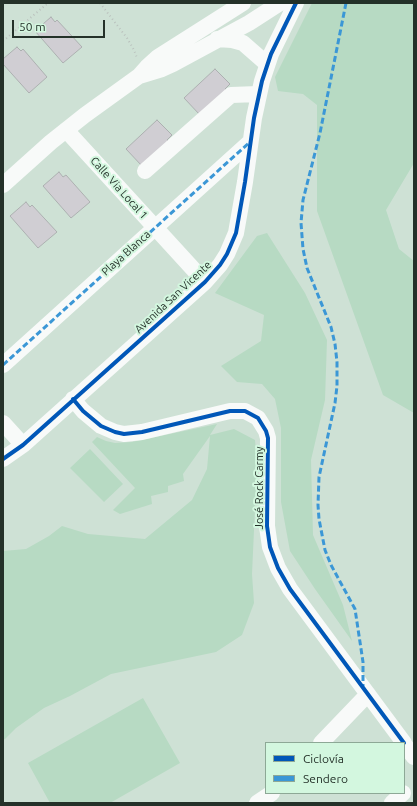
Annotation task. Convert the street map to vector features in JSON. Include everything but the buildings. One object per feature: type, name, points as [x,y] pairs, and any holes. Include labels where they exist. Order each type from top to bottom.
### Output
[{"type":"street","points":[[3,185],[66,130],[102,102],[140,76],[158,57],[243,3]]},
{"type":"street","points":[[140,76],[162,70],[249,23],[280,3]]},
{"type":"street","name":"Avenida San Vicente","points":[[3,459],[23,444],[74,399],[204,282],[220,265],[233,242],[238,223],[258,94],[276,40],[296,3]]},
{"type":"street","points":[[217,39],[232,40],[243,43],[267,64]]},
{"type":"street","points":[[145,171],[231,95],[258,94]]},
{"type":"street","name":"Calle Via Local 1","points":[[66,130],[204,282]]},
{"type":"street","name":"Playa Blanca","points":[[3,365],[250,142]]},
{"type":"street","name":"José Rock Carmy","points":[[74,399],[83,411],[101,426],[124,434],[142,432],[230,411],[245,411],[258,418],[266,431],[268,438],[267,526],[273,557],[287,584],[403,742]]},
{"type":"street","points":[[3,423],[23,444]]},
{"type":"street","points":[[322,742],[368,694]]},
{"type":"street","name":"José Rock Carmy","points":[[405,744],[414,757]]},
{"type":"street","points":[[405,792],[414,783]]},
{"type":"street","points":[[392,803],[403,794]]},
{"type":"path","points":[[3,41],[48,3]]},
{"type":"path","points":[[100,3],[131,44],[137,58],[140,76]]},
{"type":"green space","points":[[312,3],[414,3],[414,163],[386,210],[399,249],[414,261],[414,413],[383,395],[317,211],[317,105],[303,94],[278,91],[275,77]]},
{"type":"green space","points":[[267,233],[305,293],[327,340],[325,400],[311,460],[313,535],[343,605],[352,641],[290,551],[281,502],[281,428],[275,399],[262,384],[237,382],[221,366],[261,341],[264,315],[215,293],[257,236]]},
{"type":"green space","points":[[217,424],[210,435],[234,429],[255,440],[257,464],[252,574],[254,603],[242,635],[216,652],[111,674],[44,708],[16,728],[3,740],[3,551],[26,549],[49,536],[62,526],[88,534],[145,539],[192,500],[207,469],[210,436],[183,474],[184,481],[168,486],[168,492],[151,496],[152,504],[120,514],[113,510],[135,488],[92,442],[97,437],[115,443],[132,442]]},
{"type":"green space","points":[[90,449],[123,484],[104,502],[70,468]]},
{"type":"green space","points":[[143,698],[180,763],[110,803],[50,803],[28,763]]},
{"type":"marked path","points":[[346,3],[320,133],[303,200],[301,223],[303,249],[307,268],[331,327],[337,362],[335,403],[319,477],[319,519],[325,550],[331,565],[355,609],[363,662],[363,686]]},
{"type":"marked path","points":[[3,365],[250,142]]},
{"type":"cycle path","points":[[3,459],[23,445],[205,282],[220,265],[227,254],[236,233],[254,118],[262,81],[271,54],[296,3]]},
{"type":"cycle path","points":[[73,399],[83,411],[101,426],[124,434],[142,432],[230,411],[245,411],[258,418],[266,431],[268,438],[267,526],[270,547],[278,568],[290,589],[403,742]]}]
